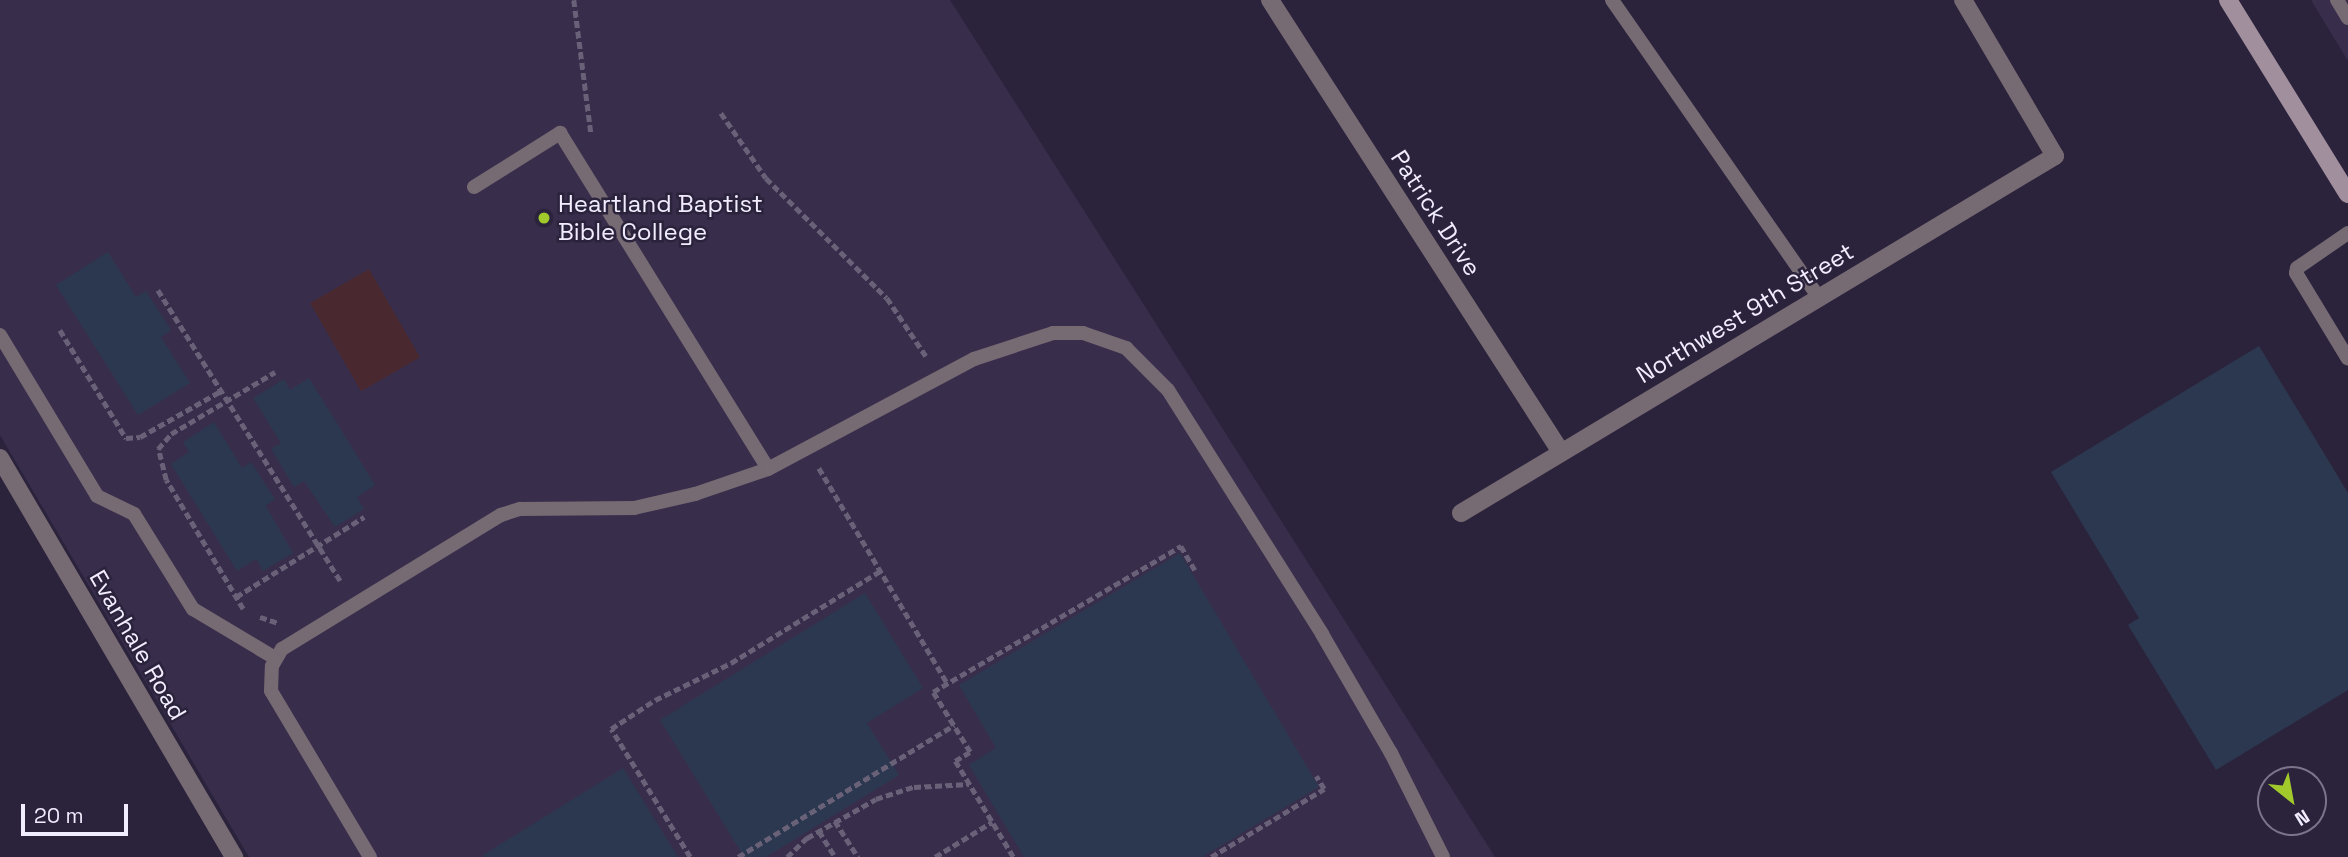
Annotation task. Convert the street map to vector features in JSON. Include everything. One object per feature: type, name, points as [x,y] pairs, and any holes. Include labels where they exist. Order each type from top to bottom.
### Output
[{"type":"street","name":"Patrick Drive","points":[[1270,0],[1561,452]]},
{"type":"street","name":"Northwest 9th Street","points":[[1461,513],[2055,156],[1964,0]]},
{"type":"street","points":[[2228,0],[2343,174],[2348,194]]},
{"type":"street","name":"Evanhale Road","points":[[0,458],[234,857]]},
{"type":"lane","points":[[1612,0],[1819,298]]},
{"type":"lane","points":[[2337,0],[2348,18]]},
{"type":"lane","points":[[474,187],[559,133],[768,469]]},
{"type":"lane","points":[[2348,233],[2297,268],[2296,273],[2348,359]]},
{"type":"lane","points":[[370,857],[275,702],[269,678],[275,658],[292,642],[501,515],[520,509],[634,508],[695,494],[768,469],[941,377],[1009,345],[1053,333],[1103,337],[1126,348],[1148,368],[1209,452],[1322,634],[1398,765],[1443,857]]},
{"type":"lane","points":[[0,335],[97,496],[134,514],[193,609],[275,658]]},
{"type":"path","points":[[574,0],[593,142]]},
{"type":"path","points":[[721,113],[766,178],[887,298],[941,377]]},
{"type":"path","points":[[158,290],[343,586]]},
{"type":"path","points":[[60,330],[126,438],[140,437],[222,391]]},
{"type":"path","points":[[275,372],[162,441],[158,460],[246,613],[283,624]]},
{"type":"path","points":[[807,449],[948,684]]},
{"type":"path","points":[[236,597],[365,517]]},
{"type":"path","points":[[1013,857],[955,761],[970,752],[933,692],[1181,546],[1195,570]]},
{"type":"path","points":[[690,857],[611,729],[654,701],[731,663],[880,570]]},
{"type":"path","points":[[737,857],[954,725]]},
{"type":"path","points":[[1211,857],[1324,789],[1316,776]]},
{"type":"path","points":[[787,857],[818,831],[900,790],[969,784]]},
{"type":"path","points":[[835,821],[858,857]]},
{"type":"path","points":[[935,857],[992,822]]},
{"type":"path","points":[[818,831],[835,857]]},
{"type":"shaded area","name":"Heartland Baptist Bible College","points":[[0,0],[950,0],[1495,857],[249,857],[0,435]]},
{"type":"shaded area","points":[[2311,0],[2348,0],[2348,61]]},
{"type":"shaded area","points":[[369,269],[420,357],[361,391],[310,303]]},
{"type":"building","points":[[108,252],[136,297],[146,291],[171,330],[161,337],[190,383],[138,415],[56,285]]},
{"type":"building","points":[[2259,346],[2348,493],[2348,690],[2216,770],[2128,625],[2139,618],[2051,472]]},
{"type":"building","points":[[309,378],[375,485],[357,497],[364,509],[335,527],[304,481],[294,487],[271,449],[281,443],[253,398],[284,379],[290,390]]},
{"type":"building","points":[[214,422],[242,468],[251,462],[275,499],[266,506],[293,553],[263,571],[256,559],[237,571],[171,464],[189,452],[183,442]]},
{"type":"building","points":[[1180,553],[1319,787],[1202,857],[1024,857],[969,765],[996,748],[959,685]]},
{"type":"building","points":[[865,593],[923,688],[867,723],[899,775],[766,857],[744,857],[660,720]]},
{"type":"building","points":[[623,768],[678,857],[484,857],[483,855]]},
{"type":"place","name":"Heartland Baptist Bible College","points":[[544,218]]}]
